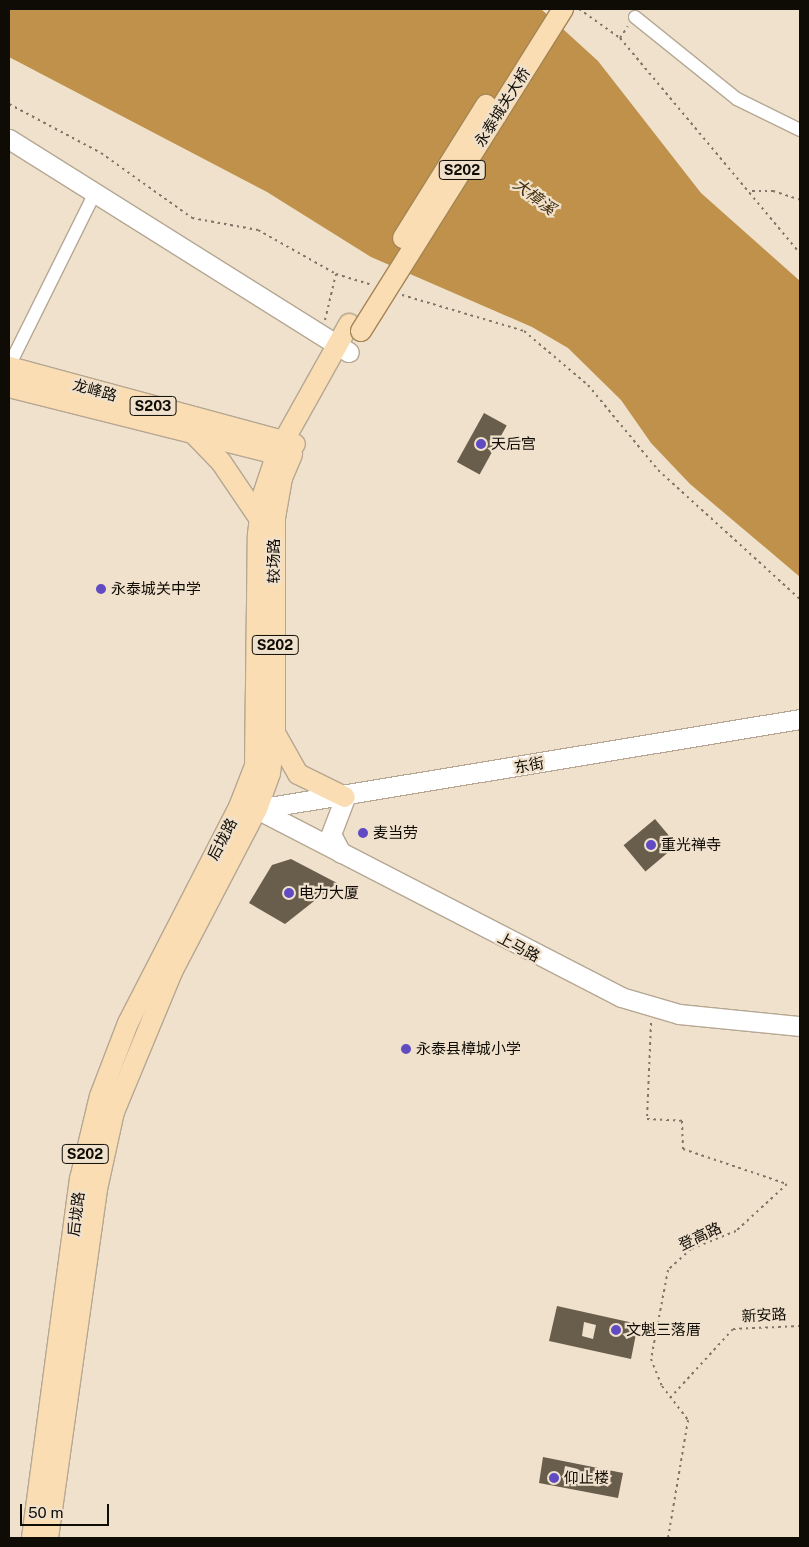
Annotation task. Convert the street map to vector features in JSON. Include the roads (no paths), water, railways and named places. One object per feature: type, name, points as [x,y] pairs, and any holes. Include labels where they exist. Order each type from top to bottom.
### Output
[{"type":"main road","name":"永泰城关大桥","points":[[355,328],[548,9]]},
{"type":"main road","name":"永泰城关大桥","points":[[355,328],[563,9]]},
{"type":"main road","name":"较场路","points":[[249,805],[257,746],[259,518],[287,449],[355,328]]},
{"type":"main road","name":"龙峰路","points":[[9,367],[287,449]]},
{"type":"main road","name":"龙峰路","points":[[9,387],[191,432],[287,449]]},
{"type":"main road","points":[[191,432],[222,462],[259,518]]},
{"type":"main road","name":"较场路","points":[[249,805],[270,773],[275,733],[275,518],[287,449]]},
{"type":"main road","points":[[275,733],[298,774],[345,797]]},
{"type":"main road","name":"后垅路","points":[[32,1538],[80,1179],[100,1096],[128,1023],[249,805]]},
{"type":"main road","name":"后垅路","points":[[48,1538],[97,1189],[114,1112],[172,972],[249,805]]},
{"type":"street","points":[[634,17],[737,99],[800,130]]},
{"type":"street","points":[[9,139],[343,349]]},
{"type":"street","points":[[9,367],[95,193]]},
{"type":"street","name":"东街","points":[[249,805],[345,797],[800,718]]},
{"type":"street","points":[[342,853],[331,834],[345,797]]},
{"type":"street","name":"上马路","points":[[249,805],[541,959],[652,1008],[721,1020],[800,1026]]},
{"type":"water","name":"大樟溪","points":[[9,9],[541,9],[598,61],[701,193],[800,281],[800,577],[690,484],[651,443],[621,400],[568,348],[532,327],[371,257],[267,192],[9,57]]},
{"type":"place","name":"天后宫","points":[[481,444]]},
{"type":"place","name":"永泰城关中学","points":[[101,589]]},
{"type":"place","name":"麦当劳","points":[[363,833]]},
{"type":"place","name":"重光禅寺","points":[[651,845]]},
{"type":"place","name":"电力大厦","points":[[289,893]]},
{"type":"place","name":"永泰县樟城小学","points":[[406,1049]]},
{"type":"place","name":"文魁三落厝","points":[[616,1330]]},
{"type":"place","name":"仰止楼","points":[[554,1478]]}]
